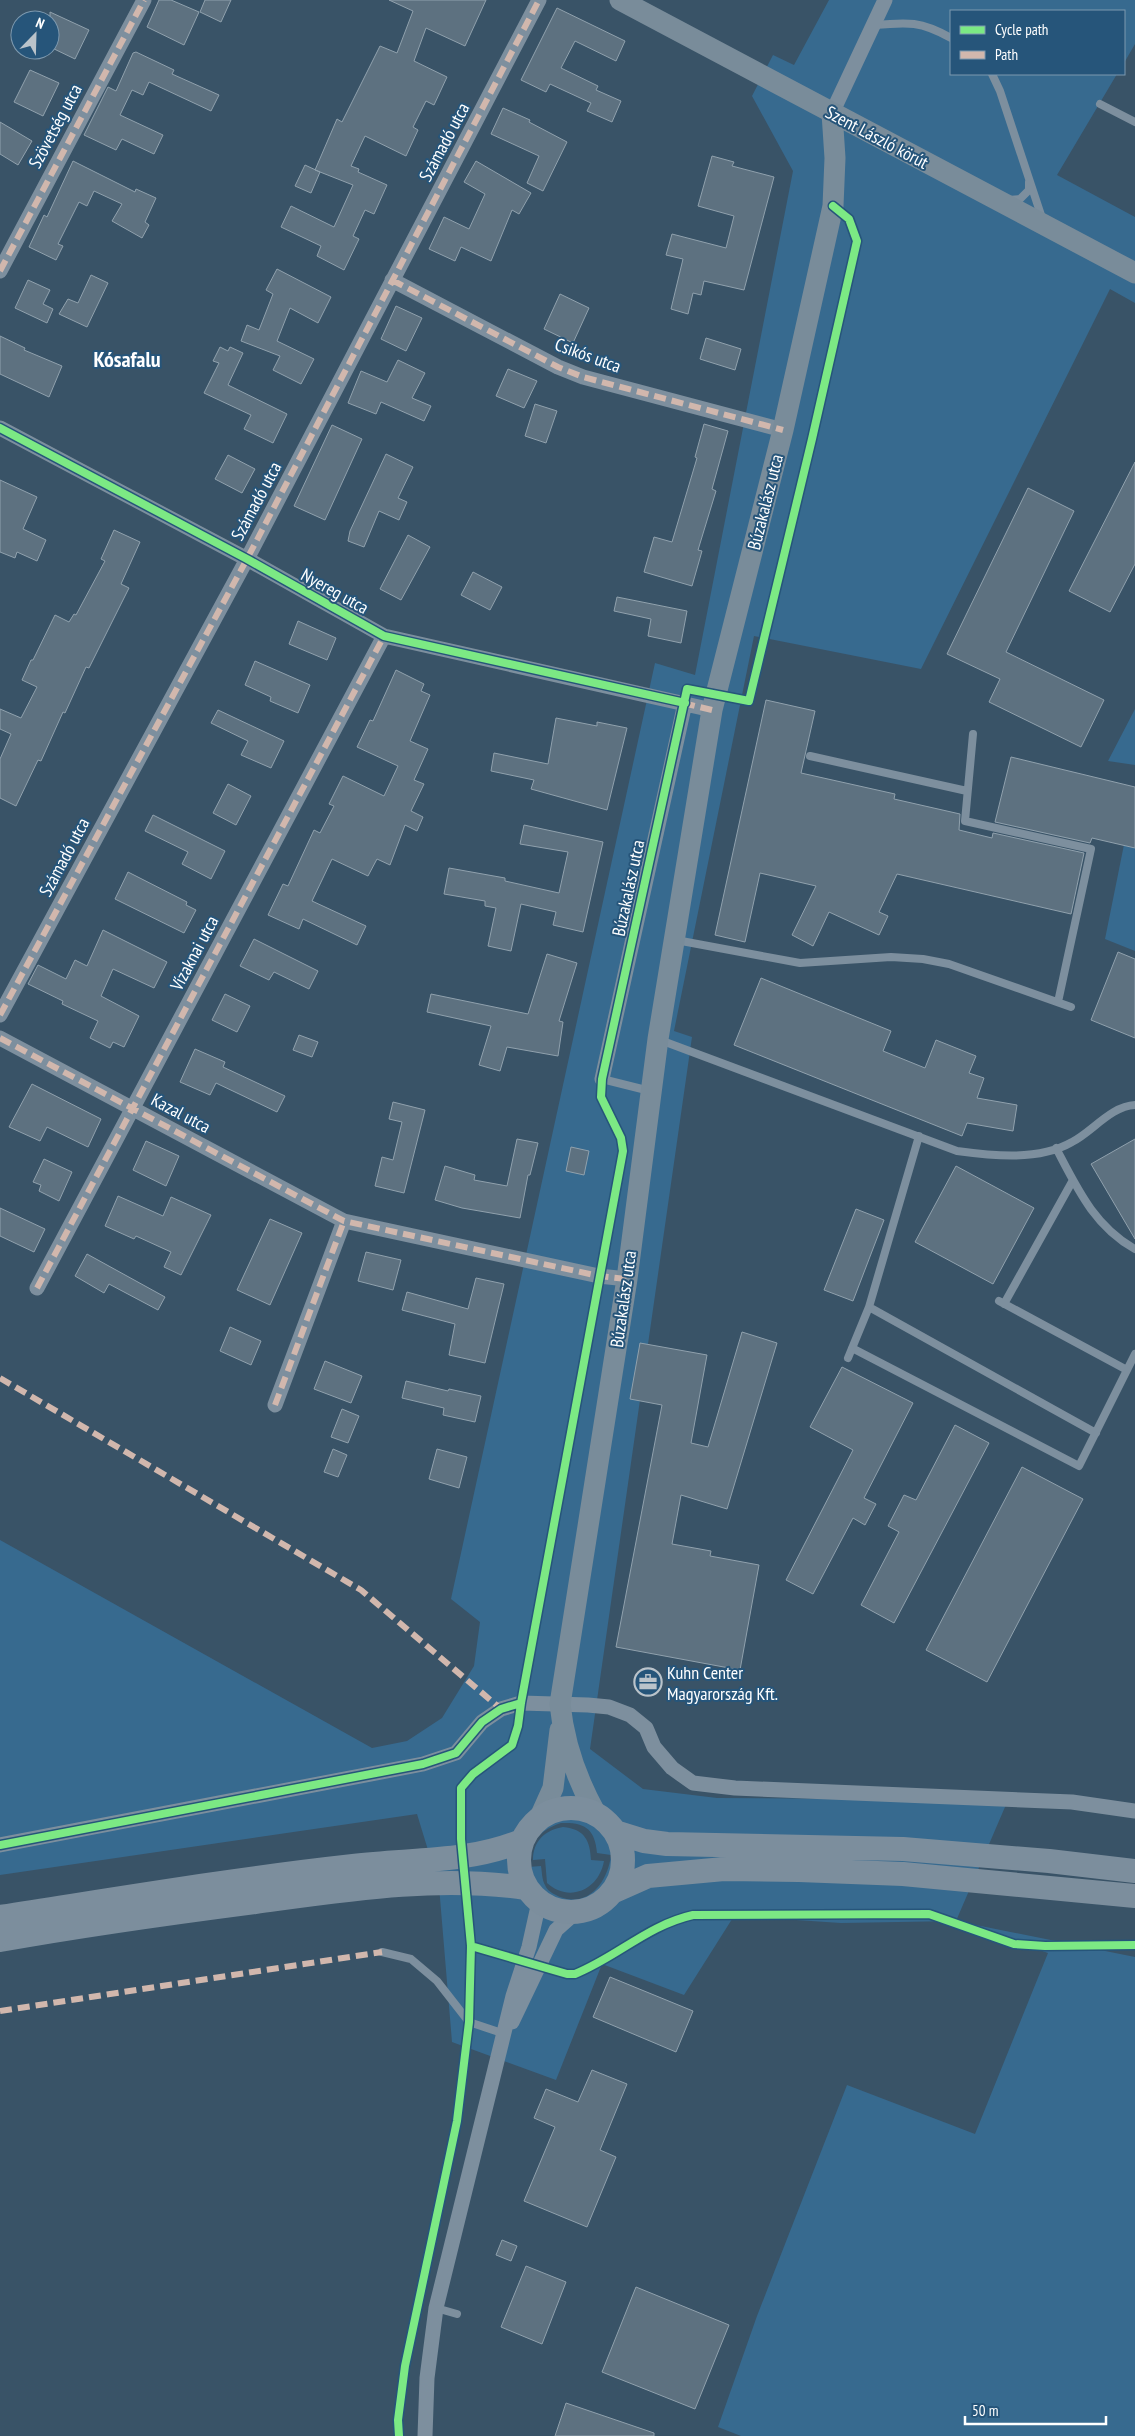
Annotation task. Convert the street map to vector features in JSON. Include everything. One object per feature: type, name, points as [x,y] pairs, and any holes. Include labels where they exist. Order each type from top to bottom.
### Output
[{"type":"main road","points":[[533,1895],[522,1880],[518,1860],[521,1841],[532,1824],[540,1817],[558,1809],[568,1808],[587,1810],[596,1814],[615,1832],[622,1849],[623,1867],[612,1892]]},
{"type":"main road","points":[[615,1832],[644,1841],[667,1844],[903,1849],[1049,1861],[1135,1871]]},
{"type":"main road","points":[[0,1917],[344,1867],[451,1858],[496,1851],[521,1841]]},
{"type":"main road","points":[[0,1940],[146,1917],[395,1885],[496,1884],[533,1895],[556,1910],[575,1913],[589,1909],[602,1902],[612,1892],[648,1876],[724,1869],[903,1874],[1135,1896]]},
{"type":"street","name":"Szövetség utca","points":[[0,270],[144,0]]},
{"type":"street","name":"Számadó utca","points":[[0,1015],[247,560],[539,0]]},
{"type":"street","name":"Szent László körút","points":[[620,0],[1135,273]]},
{"type":"street","points":[[832,113],[885,0]]},
{"type":"street","name":"Búzakalász utca","points":[[540,1817],[552,1788],[561,1712],[627,1279],[650,1091],[712,710],[784,430],[833,206],[835,158],[832,113]]},
{"type":"street","name":"Csikós utca","points":[[392,280],[558,367],[583,377],[784,430]]},
{"type":"street","name":"Nyereg utca","points":[[0,428],[247,560],[384,636],[712,710]]},
{"type":"street","name":"Vízaknai utca","points":[[37,1288],[384,636]]},
{"type":"street","name":"Búzakalász utca","points":[[602,1079],[685,703]]},
{"type":"street","name":"Kazal utca","points":[[0,1038],[344,1221],[599,1276],[627,1279]]},
{"type":"street","points":[[275,1405],[344,1221]]},
{"type":"street","points":[[0,1845],[423,1764],[456,1754],[482,1722],[501,1709],[521,1703],[561,1712],[609,1707],[630,1715],[646,1728],[654,1747],[672,1768],[693,1783],[735,1788],[1072,1802],[1135,1811]]},
{"type":"street","name":"Búzakalász utca","points":[[561,1712],[578,1782],[596,1814]]},
{"type":"street","points":[[425,2436],[427,2378],[436,2308],[513,1996],[529,1948],[533,1895]]},
{"type":"street","points":[[505,2034],[523,2002],[556,1930],[575,1913]]},
{"type":"lane","points":[[873,25],[916,23],[950,38]]},
{"type":"lane","points":[[992,75],[1000,91],[1044,225]]},
{"type":"lane","points":[[1100,104],[1135,122]]},
{"type":"lane","points":[[997,200],[1020,200],[1029,190],[1028,178]]},
{"type":"lane","points":[[973,734],[965,821],[1091,849],[1058,1002]]},
{"type":"lane","points":[[810,756],[968,791]]},
{"type":"lane","points":[[674,940],[800,964],[891,956],[923,959],[949,964],[1071,1007]]},
{"type":"lane","points":[[658,1039],[958,1152],[984,1155],[1030,1154],[1056,1148],[1071,1143],[1120,1109],[1135,1105]]},
{"type":"lane","points":[[602,1079],[650,1091]]},
{"type":"lane","points":[[848,1358],[869,1306],[919,1136]]},
{"type":"lane","points":[[1056,1148],[1073,1180],[1109,1232],[1135,1250]]},
{"type":"lane","points":[[1073,1180],[1002,1302],[1127,1370]]},
{"type":"lane","points":[[869,1306],[1096,1432]]},
{"type":"lane","points":[[852,1348],[1079,1466],[1135,1354]]},
{"type":"lane","points":[[828,1916],[928,1914],[1014,1944],[1045,1946],[1135,1945]]},
{"type":"lane","points":[[382,1952],[411,1959],[437,1981],[469,2022],[505,2034]]},
{"type":"lane","points":[[436,2308],[457,2314]]},
{"type":"shaded area","points":[[829,0],[1135,0],[1135,44],[1125,61],[1125,10],[950,10],[950,75],[1116,75],[1057,175],[1135,217],[1135,303],[1110,289],[921,669],[754,636],[674,1031],[692,1037],[590,1749],[643,1789],[717,1798],[1008,1800],[956,1921],[841,1923],[734,1916],[684,1995],[602,1964],[556,2080],[452,2042],[439,1886],[417,1814],[0,1875],[0,1540],[372,1748],[407,1741],[442,1718],[474,1666],[480,1622],[451,1599],[655,663],[695,675],[793,171],[752,96],[773,55],[794,65]],"holes":[[[561,1823],[576,1824],[591,1833],[597,1853],[611,1855],[606,1874],[595,1890],[580,1899],[570,1899],[560,1897],[551,1892],[544,1883],[541,1866],[528,1867],[528,1859],[532,1845],[541,1834]]]},
{"type":"shaded area","points":[[1135,709],[1135,765],[1108,761]]},
{"type":"shaded area","points":[[1135,790],[1135,951],[1105,939]]},
{"type":"shaded area","points":[[563,1827],[577,1830],[585,1837],[588,1842],[591,1860],[604,1861],[596,1879],[590,1886],[582,1890],[564,1892],[556,1889],[547,1883],[545,1859],[533,1860],[535,1847],[541,1838],[557,1828]]},
{"type":"shaded area","points":[[956,1921],[1135,1957],[1135,2436],[741,2436],[718,2427],[757,2316],[847,2085],[975,2134],[1048,1953]]},
{"type":"building","points":[[159,0],[171,0],[199,12],[184,45],[147,27]]},
{"type":"building","points":[[205,0],[231,0],[221,22],[200,12]]},
{"type":"building","points":[[389,0],[486,0],[465,46],[426,28],[414,61],[447,77],[434,105],[426,101],[413,127],[418,130],[406,156],[365,136],[351,166],[359,169],[358,172],[387,185],[374,214],[365,210],[353,236],[359,239],[344,270],[317,256],[321,246],[281,227],[291,206],[334,227],[353,185],[315,170],[337,119],[342,122],[380,46],[397,53],[413,11]]},
{"type":"building","points":[[557,8],[625,41],[616,61],[575,41],[561,68],[598,86],[596,90],[621,101],[612,122],[587,111],[591,103],[550,84],[546,92],[521,80]]},
{"type":"building","points":[[60,17],[89,30],[75,59],[60,52]]},
{"type":"building","points":[[136,52],[174,70],[172,74],[219,95],[211,111],[149,82],[143,95],[132,90],[120,115],[163,135],[154,154],[122,139],[116,150],[84,135],[108,87],[116,91],[133,53]]},
{"type":"building","points":[[30,70],[59,83],[43,116],[14,102]]},
{"type":"building","points":[[503,108],[530,120],[529,122],[567,142],[543,191],[527,183],[539,156],[491,134]]},
{"type":"building","points":[[0,122],[32,141],[18,165],[0,154]]},
{"type":"building","points":[[712,156],[734,162],[732,166],[774,177],[744,290],[704,281],[701,295],[693,293],[688,314],[671,309],[683,259],[666,255],[672,234],[726,248],[734,216],[698,206]]},
{"type":"building","points":[[73,161],[135,192],[136,189],[156,198],[145,222],[149,225],[142,238],[112,221],[122,204],[94,191],[87,206],[79,202],[58,244],[63,246],[56,260],[29,247],[44,215],[47,217]]},
{"type":"building","points":[[476,161],[531,193],[519,214],[512,210],[491,261],[461,247],[455,261],[429,249],[444,217],[469,229],[485,194],[464,182]]},
{"type":"building","points":[[305,165],[320,172],[311,193],[295,186]]},
{"type":"building","points":[[277,269],[331,297],[318,323],[290,308],[277,341],[314,359],[301,384],[273,370],[280,356],[241,341],[247,325],[259,330],[273,294],[266,290]]},
{"type":"building","points":[[91,275],[108,283],[87,327],[59,314],[68,299],[78,303]]},
{"type":"building","points":[[28,280],[50,290],[43,304],[53,309],[47,323],[15,308]]},
{"type":"building","points":[[560,294],[589,308],[573,343],[544,329]]},
{"type":"building","points":[[396,306],[422,318],[406,351],[381,339]]},
{"type":"building","points":[[0,336],[25,348],[24,350],[62,366],[49,397],[0,374]]},
{"type":"building","points":[[706,338],[741,349],[735,370],[700,359]]},
{"type":"building","points":[[220,347],[228,351],[230,347],[243,353],[228,385],[287,414],[273,443],[244,429],[251,415],[204,393],[219,363],[213,361]]},
{"type":"building","points":[[398,360],[425,373],[412,398],[431,406],[424,421],[381,402],[376,414],[348,403],[361,371],[387,382]]},
{"type":"building","points":[[508,369],[537,381],[524,408],[496,396]]},
{"type":"building","points":[[535,404],[557,411],[546,443],[525,436]]},
{"type":"building","points":[[704,424],[728,431],[712,489],[716,491],[698,550],[702,551],[692,586],[644,572],[654,537],[672,542],[697,458],[695,457]]},
{"type":"building","points":[[332,425],[362,439],[325,520],[294,506]]},
{"type":"building","points":[[386,454],[413,467],[398,498],[407,502],[399,520],[379,511],[364,547],[348,541],[350,531]]},
{"type":"building","points":[[228,455],[255,469],[242,493],[215,479]]},
{"type":"building","points":[[1135,462],[1135,564],[1110,612],[1069,591]]},
{"type":"building","points":[[0,480],[37,497],[23,529],[46,540],[37,561],[17,552],[15,558],[0,552]]},
{"type":"building","points":[[1028,488],[1074,511],[1006,652],[1104,700],[1081,747],[989,702],[1000,679],[947,654]]},
{"type":"building","points":[[114,530],[140,542],[121,584],[129,588],[89,668],[86,667],[41,761],[38,760],[16,806],[0,798],[0,759],[11,734],[0,729],[0,709],[21,718],[37,687],[22,680],[31,660],[33,660],[55,615],[69,622],[74,614],[76,615],[105,561],[101,559]]},
{"type":"building","points":[[408,535],[430,547],[401,600],[380,589]]},
{"type":"building","points":[[473,572],[502,587],[490,610],[461,595]]},
{"type":"building","points":[[617,597],[687,611],[681,643],[648,636],[651,619],[614,611]]},
{"type":"building","points":[[298,621],[336,638],[327,660],[289,644]]},
{"type":"building","points":[[255,661],[310,685],[298,713],[270,701],[271,697],[245,685]]},
{"type":"building","points":[[396,670],[424,684],[421,691],[430,695],[410,741],[428,749],[414,780],[424,784],[411,811],[423,817],[417,831],[405,825],[390,865],[377,859],[368,876],[332,859],[312,901],[366,926],[357,945],[303,919],[299,929],[268,915],[283,884],[288,886],[314,830],[320,833],[334,806],[329,804],[343,776],[384,796],[398,766],[357,747],[370,720],[373,721]]},
{"type":"building","points":[[766,700],[815,711],[801,773],[895,794],[894,799],[960,814],[959,830],[992,838],[993,833],[1084,853],[1071,914],[897,874],[879,912],[888,916],[879,935],[829,912],[813,946],[792,935],[816,886],[760,873],[745,942],[715,935]]},
{"type":"building","points":[[218,710],[284,741],[271,768],[241,755],[248,741],[211,723]]},
{"type":"building","points":[[556,718],[597,726],[597,722],[627,728],[607,810],[531,789],[534,780],[491,771],[494,753],[548,764]]},
{"type":"building","points":[[1011,757],[1135,787],[1135,848],[1092,838],[1090,843],[995,822]]},
{"type":"building","points":[[228,784],[251,796],[236,825],[213,813]]},
{"type":"building","points":[[153,815],[225,851],[211,879],[182,864],[188,852],[145,831]]},
{"type":"building","points":[[524,825],[603,842],[583,932],[553,925],[556,912],[521,904],[511,951],[488,946],[496,908],[485,906],[485,901],[444,894],[449,868],[505,878],[505,881],[559,893],[568,852],[520,844]]},
{"type":"building","points":[[128,872],[187,902],[186,905],[196,910],[184,933],[115,899]]},
{"type":"building","points":[[103,930],[167,962],[154,988],[113,969],[101,996],[139,1016],[124,1047],[113,1042],[110,1048],[90,1038],[98,1021],[62,1004],[63,1001],[28,984],[38,965],[66,979],[75,960],[87,966]]},
{"type":"building","points":[[254,939],[318,971],[309,989],[274,972],[269,980],[240,966]]},
{"type":"building","points":[[1118,952],[1135,959],[1135,1038],[1091,1020]]},
{"type":"building","points":[[547,954],[577,963],[559,1021],[563,1022],[558,1056],[507,1047],[500,1071],[479,1065],[491,1026],[427,1012],[431,994],[528,1014]]},
{"type":"building","points":[[761,978],[891,1031],[883,1051],[925,1068],[936,1040],[976,1056],[969,1073],[984,1078],[977,1098],[1017,1105],[1013,1131],[967,1123],[962,1136],[734,1045]]},
{"type":"building","points":[[225,994],[250,1006],[237,1032],[212,1020]]},
{"type":"building","points":[[299,1035],[318,1042],[312,1057],[293,1050]]},
{"type":"building","points":[[195,1049],[225,1062],[223,1067],[285,1096],[277,1112],[216,1083],[210,1095],[180,1082]]},
{"type":"building","points":[[32,1084],[101,1119],[88,1147],[47,1127],[40,1141],[9,1127]]},
{"type":"building","points":[[393,1102],[425,1110],[404,1193],[375,1186],[382,1157],[393,1160],[402,1122],[389,1119]]},
{"type":"building","points":[[517,1139],[538,1143],[530,1175],[528,1175],[520,1218],[462,1208],[435,1200],[445,1166],[475,1175],[474,1180],[507,1186]]},
{"type":"building","points":[[1135,1139],[1135,1239],[1091,1164]]},
{"type":"building","points":[[146,1141],[179,1156],[166,1186],[133,1170]]},
{"type":"building","points":[[571,1147],[589,1151],[584,1175],[566,1171]]},
{"type":"building","points":[[44,1159],[72,1172],[59,1201],[39,1191],[41,1185],[33,1182]]},
{"type":"building","points":[[956,1166],[1034,1208],[993,1284],[915,1242]]},
{"type":"building","points":[[118,1196],[163,1216],[171,1197],[211,1215],[181,1275],[164,1267],[171,1252],[136,1236],[134,1239],[105,1226]]},
{"type":"building","points":[[0,1208],[45,1229],[34,1252],[0,1236]]},
{"type":"building","points":[[856,1209],[884,1220],[853,1301],[824,1290]]},
{"type":"building","points":[[270,1219],[302,1233],[270,1305],[237,1290]]},
{"type":"building","points":[[366,1252],[401,1260],[393,1290],[358,1281]]},
{"type":"building","points":[[87,1254],[165,1297],[158,1310],[109,1284],[104,1293],[75,1276]]},
{"type":"building","points":[[476,1278],[504,1284],[485,1363],[449,1355],[455,1324],[402,1310],[407,1292],[468,1309]]},
{"type":"building","points":[[230,1327],[261,1341],[251,1365],[220,1351]]},
{"type":"building","points":[[742,1332],[777,1343],[727,1509],[681,1495],[672,1544],[711,1551],[710,1556],[759,1565],[740,1670],[616,1647],[662,1405],[630,1399],[640,1343],[707,1355],[691,1443],[708,1447]]},
{"type":"building","points":[[325,1361],[362,1376],[351,1403],[314,1389]]},
{"type":"building","points":[[842,1367],[913,1403],[864,1498],[876,1504],[865,1525],[853,1518],[813,1594],[786,1580],[853,1450],[810,1427]]},
{"type":"building","points":[[406,1381],[448,1391],[449,1389],[481,1396],[475,1422],[443,1415],[444,1408],[402,1398]]},
{"type":"building","points":[[342,1409],[359,1416],[348,1443],[331,1437]]},
{"type":"building","points":[[955,1425],[989,1443],[894,1623],[861,1605],[899,1532],[888,1526],[904,1495],[916,1500]]},
{"type":"building","points":[[333,1449],[347,1455],[338,1477],[324,1472]]},
{"type":"building","points":[[437,1449],[467,1457],[459,1488],[429,1479]]},
{"type":"building","points":[[1022,1467],[1083,1499],[987,1682],[926,1650]]},
{"type":"building","points":[[610,1977],[693,2011],[676,2052],[593,2017]]},
{"type":"building","points":[[592,2070],[627,2084],[600,2150],[616,2157],[587,2227],[524,2201],[555,2127],[534,2118],[546,2089],[578,2102]]},
{"type":"building","points":[[502,2240],[517,2246],[511,2261],[496,2255]]},
{"type":"building","points":[[526,2266],[566,2282],[542,2344],[501,2327]]},
{"type":"building","points":[[636,2287],[729,2325],[695,2409],[602,2372]]},
{"type":"building","points":[[566,2403],[654,2433],[654,2436],[555,2436]]},
{"type":"marked path","points":[[0,271],[144,0]]},
{"type":"marked path","points":[[0,1015],[247,559],[539,0]]},
{"type":"marked path","points":[[392,280],[558,367],[583,377],[783,430]]},
{"type":"marked path","points":[[37,1288],[384,636]]},
{"type":"marked path","points":[[683,703],[712,710]]},
{"type":"marked path","points":[[0,1038],[344,1221],[599,1276],[627,1279]]},
{"type":"marked path","points":[[275,1405],[344,1221]]},
{"type":"marked path","points":[[0,1378],[361,1590],[501,1709]]},
{"type":"marked path","points":[[0,2011],[382,1952]]},
{"type":"cycle path","points":[[399,2436],[398,2420],[405,2366],[457,2121],[469,2022],[471,1946],[461,1839],[461,1788],[473,1774],[512,1745],[518,1726],[623,1151],[621,1138],[601,1097],[602,1079],[687,689],[749,701],[857,241],[849,219],[833,206]]},
{"type":"cycle path","points":[[0,428],[247,559],[384,636],[685,703]]},
{"type":"cycle path","points":[[0,1845],[423,1764],[456,1753],[482,1722],[501,1709],[521,1703]]},
{"type":"cycle path","points":[[471,1946],[567,1974],[575,1974],[605,1959],[661,1926],[693,1915],[929,1914],[1014,1944],[1045,1946],[1135,1945]]},
{"type":"place","name":"Kuhn Center Magyarország Kft.","points":[[648,1682]]},
{"type":"district","name":"Kósafalu","points":[[127,359]]}]
